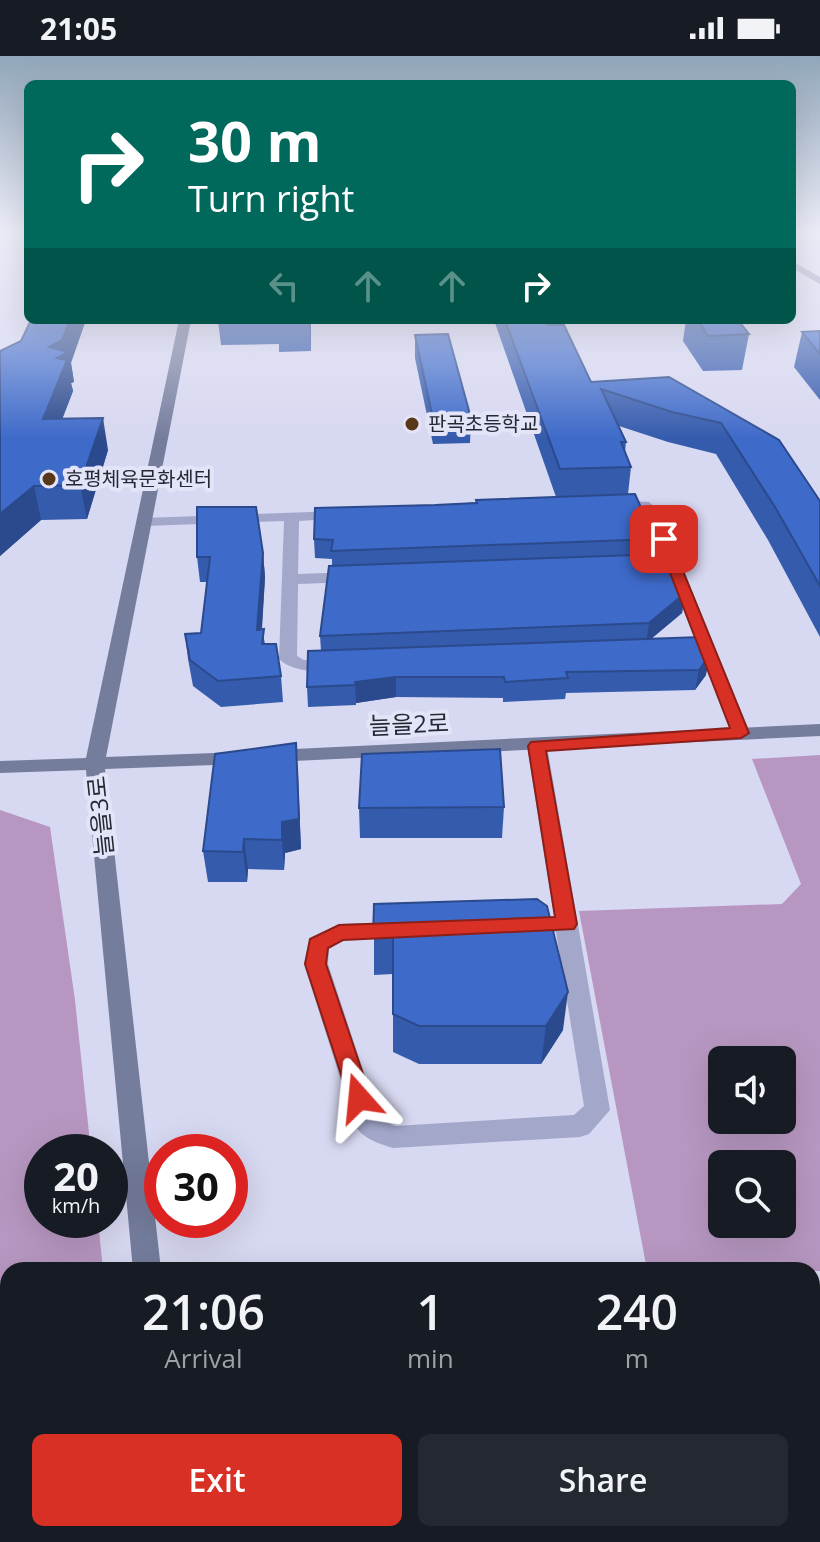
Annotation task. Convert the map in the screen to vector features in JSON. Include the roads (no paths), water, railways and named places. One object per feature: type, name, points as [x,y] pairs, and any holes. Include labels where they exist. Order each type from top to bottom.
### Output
[{"type":"street","name":"늘을3로","points":[[146,1262],[95,763],[184,324]]},
{"type":"street","points":[[595,505],[644,505],[653,512],[666,566],[700,650],[741,733]]},
{"type":"street","points":[[144,522],[356,514]]},
{"type":"street","points":[[292,516],[288,659],[302,665],[349,663]]},
{"type":"street","points":[[291,579],[371,576]]},
{"type":"street","name":"늘을2로","points":[[0,767],[537,746],[820,730]]},
{"type":"street","points":[[415,929],[339,932],[318,945],[316,964],[368,1125],[393,1137],[580,1126],[597,1110],[537,746]]},
{"type":"street","points":[[506,926],[566,924]]},
{"type":"place","name":"판곡초등학교","points":[[412,424]]},
{"type":"place","name":"호평체육문화센터","points":[[49,479]]}]
